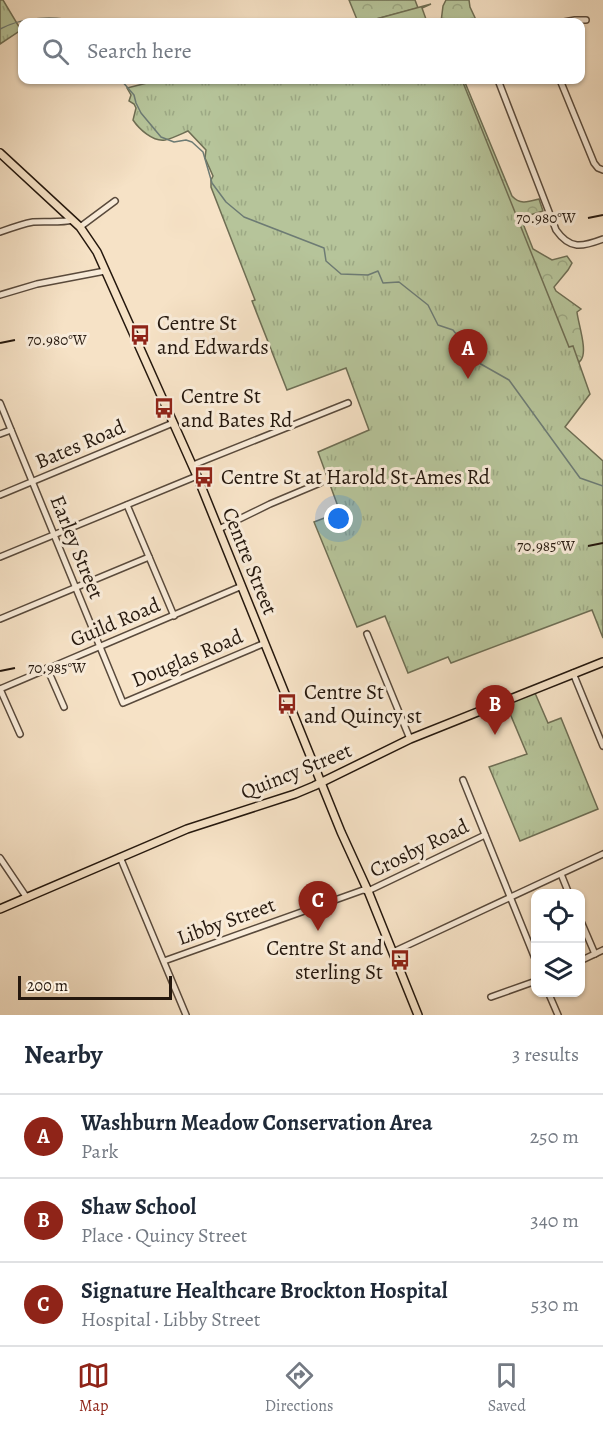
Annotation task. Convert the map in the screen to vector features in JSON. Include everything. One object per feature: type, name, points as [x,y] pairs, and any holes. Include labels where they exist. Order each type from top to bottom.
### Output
[{"type":"main road","name":"Centre Street","points":[[0,153],[80,227],[97,252],[193,465],[321,783],[418,1015]]},
{"type":"main road","name":"Quincy Street","points":[[0,909],[187,829],[295,794],[410,739],[603,662]]},
{"type":"street","points":[[500,84],[556,230],[565,240],[575,245],[582,246],[603,239]]},
{"type":"street","points":[[562,84],[594,163],[603,170]]},
{"type":"street","points":[[80,227],[115,201]]},
{"type":"street","points":[[0,232],[36,222],[73,220]]},
{"type":"street","points":[[0,295],[37,284],[105,271]]},
{"type":"street","name":"Earley Street","points":[[0,403],[123,703]]},
{"type":"street","points":[[193,465],[348,403]]},
{"type":"street","name":"Bates Road","points":[[0,495],[174,423]]},
{"type":"street","points":[[0,434],[11,430]]},
{"type":"street","points":[[0,557],[197,476]]},
{"type":"street","points":[[219,529],[320,483]]},
{"type":"street","points":[[127,505],[174,616]]},
{"type":"street","points":[[0,619],[149,556]]},
{"type":"street","name":"Guild Road","points":[[0,689],[242,586]]},
{"type":"street","points":[[367,634],[410,739]]},
{"type":"street","name":"Douglas Road","points":[[123,703],[265,643]]},
{"type":"street","points":[[47,669],[64,707]]},
{"type":"street","points":[[573,673],[603,746]]},
{"type":"street","points":[[0,689],[20,734]]},
{"type":"street","points":[[595,728],[603,725]]},
{"type":"street","points":[[463,780],[531,950]]},
{"type":"street","name":"Crosby Road","points":[[368,891],[484,835]]},
{"type":"street","points":[[393,952],[603,854]]},
{"type":"street","points":[[120,857],[186,1015]]},
{"type":"street","points":[[0,858],[27,898]]},
{"type":"street","points":[[561,874],[567,889]]},
{"type":"street","name":"Libby Street","points":[[164,961],[363,890],[368,891]]},
{"type":"street","points":[[585,931],[595,954]]},
{"type":"street","points":[[585,959],[603,950]]},
{"type":"street","points":[[491,997],[531,983]]},
{"type":"street","points":[[550,997],[558,1015]]},
{"type":"green space","points":[[0,0],[3,0],[18,25],[18,32],[0,44]]},
{"type":"green space","points":[[349,0],[415,0],[418,8],[380,18],[356,18]]},
{"type":"green space","points":[[446,0],[469,0],[475,18],[442,18]]},
{"type":"green space","points":[[431,4],[422,8],[426,18],[380,18]]},
{"type":"green space","points":[[143,84],[464,84],[569,347],[573,346],[590,394],[565,427],[603,461],[603,638],[592,610],[451,663],[448,657],[408,673],[385,616],[357,627],[314,522],[340,512],[318,452],[369,430],[346,368],[287,390],[211,187],[213,176],[205,158],[206,150],[188,131],[165,140],[156,139],[147,134],[133,120],[136,108],[129,101],[131,95],[127,88]]},
{"type":"green space","points":[[443,84],[466,84],[512,196],[521,202],[539,199],[543,211],[523,217],[522,221],[533,249],[552,260],[567,256],[572,263],[554,287],[556,291],[581,309],[577,312],[583,356],[574,366]]},
{"type":"green space","points":[[535,693],[548,723],[561,718],[598,809],[520,841],[489,767],[527,754],[506,704]]},
{"type":"waterway","points":[[39,18],[59,18]]},
{"type":"waterway","points":[[0,29],[18,22]]},
{"type":"waterway","points":[[124,84],[134,95],[141,113],[161,137],[174,142],[186,140],[192,142],[203,152],[212,183],[226,202],[244,217],[324,248],[326,261],[341,274],[368,275],[378,271],[383,283],[399,282],[428,305],[438,325],[453,330],[479,363],[509,380],[580,478],[603,486]]},
{"type":"place","name":"Centre St and Edwards","points":[[140,335]]},
{"type":"place","name":"Washburn Meadow Conservation Area","points":[[468,379]]},
{"type":"place","name":"Centre St and Bates Rd","points":[[164,408]]},
{"type":"place","name":"Centre St at Harold St-Ames Rd","points":[[204,477]]},
{"type":"place","name":"Centre St and Quincy st","points":[[287,704]]},
{"type":"place","name":"Shaw School","points":[[495,735]]},
{"type":"place","name":"Signature Healthcare Brockton Hospital","points":[[318,931]]},
{"type":"place","name":"Centre St and sterling St","points":[[400,960]]}]
